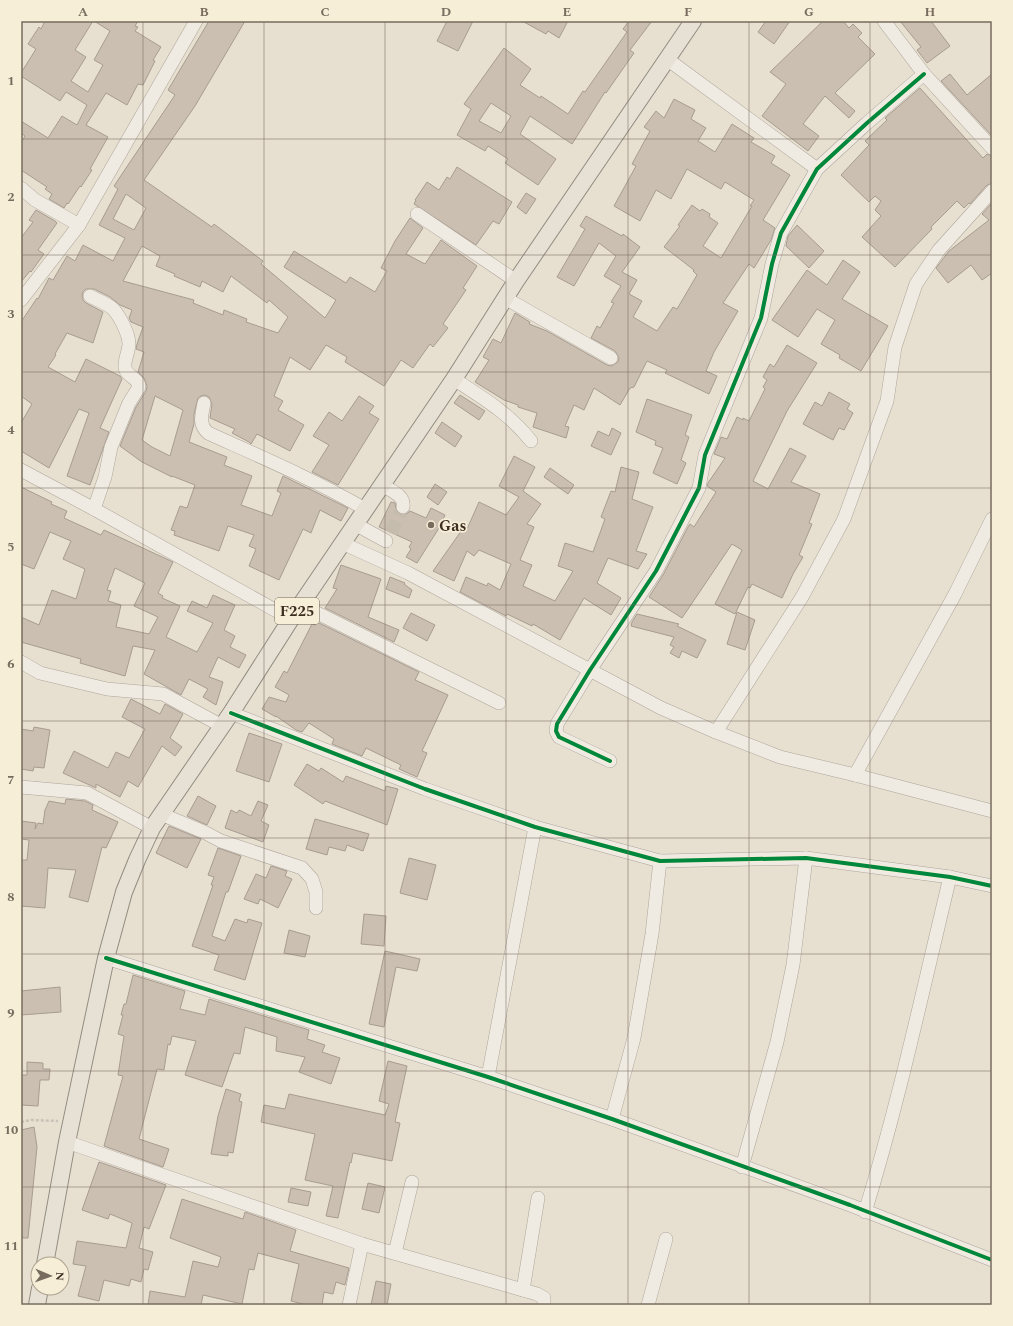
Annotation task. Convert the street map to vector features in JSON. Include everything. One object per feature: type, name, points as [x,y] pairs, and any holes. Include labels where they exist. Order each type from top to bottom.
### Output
[{"type":"main road","name":"F225","points":[[46,1256],[67,1142],[106,958],[124,892],[152,828],[342,543],[454,379],[516,281],[693,21]]},
{"type":"street","points":[[21,300],[79,225],[196,21]]},
{"type":"street","points":[[884,21],[924,74],[992,148]]},
{"type":"street","points":[[667,59],[817,169]]},
{"type":"street","points":[[610,761],[559,737],[556,731],[557,724],[590,670],[656,571],[699,488],[705,455],[761,318],[772,264],[781,233],[817,169],[867,123],[924,74]]},
{"type":"street","points":[[21,188],[35,200],[79,225]]},
{"type":"street","points":[[716,732],[802,597],[844,519],[887,401],[895,347],[916,284],[939,250],[992,191]]},
{"type":"street","points":[[417,214],[516,281]]},
{"type":"street","points":[[90,296],[114,309],[125,328],[129,343],[125,368],[128,375],[139,384],[139,387],[129,403],[111,447],[105,478],[94,509]]},
{"type":"street","points":[[505,298],[611,358]]},
{"type":"street","points":[[454,379],[504,413],[520,427],[531,441]]},
{"type":"street","points":[[204,403],[201,424],[208,433],[292,470],[338,493],[365,509]]},
{"type":"street","points":[[21,470],[291,619]]},
{"type":"street","points":[[382,485],[402,498],[404,502],[403,507]]},
{"type":"street","points":[[855,775],[955,594],[992,519]]},
{"type":"street","points":[[355,524],[389,537],[376,558]]},
{"type":"street","points":[[342,543],[408,573],[661,708],[716,732],[780,757],[991,810]]},
{"type":"street","points":[[301,605],[499,703]]},
{"type":"street","points":[[21,662],[40,673],[107,689],[163,694],[226,719],[535,827],[660,861],[806,858],[950,877],[992,886]]},
{"type":"street","points":[[21,787],[87,793],[152,828]]},
{"type":"street","points":[[161,814],[204,832],[221,842],[302,868],[312,880],[316,892],[316,908]]},
{"type":"street","points":[[488,1077],[535,827]]},
{"type":"street","points":[[742,1167],[777,1042],[794,965],[806,858]]},
{"type":"street","points":[[612,1119],[634,1038],[652,934],[660,861]]},
{"type":"street","points":[[866,1212],[880,1165],[950,877]]},
{"type":"street","points":[[106,958],[488,1077],[612,1119],[992,1260]]},
{"type":"street","points":[[67,1142],[362,1244],[537,1294],[544,1298],[544,1305]]},
{"type":"street","points":[[394,1253],[412,1182]]},
{"type":"street","points":[[523,1290],[538,1198]]},
{"type":"street","points":[[648,1305],[666,1239]]},
{"type":"street","points":[[349,1305],[362,1244]]},
{"type":"path","points":[[21,1122],[31,1120],[71,1122]]},
{"type":"building","points":[[45,21],[93,21],[75,50],[86,57],[71,81],[88,92],[103,65],[94,60],[110,31],[94,21],[138,21],[135,26],[138,27],[135,31],[161,47],[153,60],[155,61],[143,85],[138,84],[127,105],[106,93],[86,125],[108,137],[90,169],[92,170],[81,187],[80,186],[64,208],[49,199],[52,194],[45,189],[47,187],[21,170],[21,143],[25,136],[21,133],[21,121],[48,138],[62,116],[77,125],[87,105],[66,92],[60,101],[21,76],[21,73],[36,49],[28,44],[39,27],[41,29]]},
{"type":"building","points":[[209,21],[245,21],[195,106],[144,180],[212,227],[214,224],[263,261],[261,264],[325,318],[336,300],[284,267],[294,251],[346,283],[350,277],[375,292],[387,271],[381,268],[395,241],[410,218],[423,228],[406,254],[425,264],[441,240],[477,266],[463,288],[466,290],[443,324],[448,328],[433,347],[430,344],[413,368],[401,360],[384,386],[345,362],[347,357],[326,345],[310,370],[290,357],[274,396],[283,401],[278,410],[304,425],[290,451],[257,434],[251,444],[232,433],[235,429],[210,418],[212,404],[209,397],[205,395],[198,398],[194,414],[194,424],[189,442],[227,457],[224,465],[252,476],[241,505],[272,516],[281,493],[277,491],[283,476],[348,508],[341,521],[320,510],[311,533],[303,529],[279,580],[249,566],[256,549],[249,546],[254,535],[228,526],[219,551],[174,535],[175,531],[171,530],[180,506],[187,508],[195,485],[172,477],[142,462],[120,446],[136,407],[146,391],[147,386],[144,378],[138,372],[144,352],[136,349],[143,327],[131,322],[129,318],[132,310],[120,305],[110,297],[94,289],[86,289],[82,296],[86,303],[103,312],[93,343],[67,333],[48,367],[75,382],[86,359],[120,376],[122,379],[100,428],[109,432],[90,485],[67,476],[89,413],[79,409],[49,468],[21,451],[21,423],[32,404],[21,396],[21,322],[37,298],[38,299],[49,278],[53,280],[67,256],[75,261],[83,245],[113,261],[125,238],[99,225],[118,189],[114,186],[175,95],[168,90]],"holes":[[[126,194],[146,208],[134,230],[113,219]],[[142,246],[160,256],[156,266],[175,274],[174,276],[200,287],[202,281],[223,292],[231,276],[267,303],[269,300],[288,317],[278,333],[246,322],[247,319],[224,310],[223,315],[193,303],[194,300],[123,281]],[[155,396],[183,410],[170,456],[142,440]]]},
{"type":"building","points":[[447,21],[473,21],[458,51],[437,41]]},
{"type":"building","points":[[522,21],[568,21],[559,38],[548,31],[546,34]]},
{"type":"building","points":[[629,21],[652,21],[630,50],[634,53],[606,93],[605,92],[572,144],[530,116],[520,134],[556,159],[538,185],[505,163],[508,159],[488,146],[485,151],[457,135],[471,109],[464,104],[504,48],[531,69],[520,85],[540,98],[541,96],[568,114],[583,91],[585,92],[627,32],[623,29]],"holes":[[[491,103],[511,116],[501,133],[479,121]]]},
{"type":"building","points":[[766,21],[790,21],[774,44],[758,32]]},
{"type":"building","points":[[823,21],[843,21],[849,28],[853,24],[862,33],[858,37],[875,54],[835,93],[855,111],[849,118],[825,96],[803,124],[819,136],[808,151],[762,116],[786,84],[770,72]]},
{"type":"building","points":[[900,21],[931,21],[950,46],[927,63],[917,50],[921,47]]},
{"type":"building","points":[[950,74],[967,95],[992,74],[992,136],[941,81]]},
{"type":"building","points":[[920,88],[983,158],[987,154],[992,156],[992,183],[986,186],[970,204],[969,203],[964,208],[957,201],[895,267],[862,237],[881,216],[875,210],[881,201],[875,196],[869,202],[841,175],[869,145],[865,141],[887,120],[885,118]]},
{"type":"building","points":[[674,99],[695,110],[691,119],[706,128],[698,141],[715,152],[732,124],[754,138],[751,142],[775,156],[771,163],[790,175],[763,220],[775,228],[771,240],[754,268],[749,264],[723,303],[738,311],[714,352],[706,371],[717,376],[709,394],[665,373],[667,370],[647,361],[634,387],[630,388],[620,405],[594,388],[584,410],[574,405],[565,426],[569,427],[566,438],[533,427],[537,413],[518,407],[518,405],[504,400],[475,382],[489,360],[483,357],[493,339],[501,343],[515,313],[530,322],[529,324],[547,331],[607,365],[611,366],[618,362],[619,358],[615,351],[591,338],[597,326],[600,328],[614,303],[611,302],[621,286],[604,276],[616,256],[599,243],[574,286],[557,277],[585,229],[580,226],[586,216],[622,236],[623,234],[640,247],[622,272],[637,280],[629,294],[642,301],[633,317],[657,331],[673,307],[677,309],[697,275],[693,271],[694,270],[664,247],[680,226],[678,225],[692,205],[700,211],[702,209],[710,214],[709,217],[718,223],[703,246],[721,258],[752,206],[750,206],[754,200],[725,182],[721,189],[687,169],[671,199],[656,190],[640,221],[614,206],[636,166],[632,164],[650,131],[644,127],[656,111],[664,118]]},
{"type":"building","points":[[457,167],[512,202],[499,224],[493,221],[476,245],[414,204],[427,182],[439,190],[447,177],[450,179]]},
{"type":"building","points":[[526,193],[536,199],[526,214],[517,207]]},
{"type":"building","points":[[992,203],[992,273],[982,280],[971,265],[948,283],[936,268],[949,251],[989,220],[982,214]]},
{"type":"building","points":[[36,210],[57,223],[38,250],[44,254],[31,272],[30,271],[21,282],[21,238],[33,222],[29,220]]},
{"type":"building","points":[[797,225],[824,251],[809,268],[786,246],[788,236]]},
{"type":"building","points":[[843,260],[860,272],[842,299],[888,326],[861,371],[839,358],[840,355],[821,344],[835,320],[817,309],[798,337],[772,320],[807,270],[827,285]]},
{"type":"building","points":[[787,345],[817,363],[787,411],[753,481],[768,489],[790,448],[806,456],[791,482],[820,494],[809,523],[812,524],[799,555],[803,557],[782,598],[752,584],[750,588],[748,587],[735,614],[715,604],[742,550],[732,544],[682,618],[649,597],[663,575],[688,527],[690,524],[694,527],[716,492],[707,486],[725,458],[714,454],[721,437],[727,439],[737,417],[749,421],[765,389],[763,387],[767,380],[763,377],[770,364],[774,367]]},
{"type":"building","points":[[829,392],[850,404],[847,409],[853,413],[844,430],[839,428],[833,440],[803,424],[815,402],[822,406]]},
{"type":"building","points":[[460,395],[485,411],[479,420],[454,403]]},
{"type":"building","points":[[359,396],[374,406],[369,413],[379,419],[338,485],[312,472],[329,445],[313,436],[329,412],[342,421]]},
{"type":"building","points":[[647,399],[692,415],[685,435],[689,437],[681,460],[686,463],[677,484],[653,473],[663,448],[655,445],[656,441],[636,432]]},
{"type":"building","points":[[442,422],[462,436],[455,447],[435,433]]},
{"type":"building","points":[[612,428],[621,433],[611,455],[591,446],[598,431],[609,436]]},
{"type":"building","points":[[514,456],[535,467],[523,491],[541,504],[527,524],[534,527],[520,560],[532,565],[523,586],[555,601],[573,571],[558,566],[565,543],[593,552],[605,519],[601,517],[611,491],[615,492],[621,467],[639,472],[632,499],[653,507],[636,551],[647,554],[638,569],[608,558],[597,583],[621,598],[611,615],[584,598],[560,640],[533,624],[532,626],[507,614],[506,616],[460,592],[466,577],[487,586],[488,583],[500,590],[511,564],[479,550],[474,556],[467,551],[454,581],[433,571],[464,527],[467,529],[479,502],[506,515],[519,497],[499,486]]},
{"type":"building","points":[[550,468],[574,485],[568,494],[544,477]]},
{"type":"building","points":[[435,484],[447,492],[438,505],[427,497]]},
{"type":"building","points":[[21,487],[67,511],[64,518],[101,535],[104,530],[173,562],[158,593],[163,596],[162,598],[180,606],[166,637],[197,652],[213,623],[187,611],[192,601],[207,608],[213,595],[235,605],[224,630],[235,636],[230,647],[246,655],[239,668],[218,657],[209,677],[223,682],[216,705],[203,697],[208,689],[189,679],[181,695],[144,674],[155,650],[133,646],[125,676],[80,663],[81,659],[21,642],[21,617],[39,625],[52,590],[76,599],[85,569],[63,559],[71,541],[50,532],[34,569],[21,564]],"holes":[[[115,568],[145,583],[134,606],[158,617],[149,634],[116,627],[121,605],[108,601],[111,591],[107,590]]]},
{"type":"building","points":[[391,502],[395,503],[396,511],[403,515],[410,511],[426,518],[431,508],[445,515],[439,528],[417,563],[406,557],[411,549],[409,547],[412,542],[379,527]]},
{"type":"building","points":[[341,565],[381,579],[368,617],[399,630],[394,642],[325,608],[337,589],[333,588]]},
{"type":"building","points":[[390,577],[405,583],[404,584],[412,590],[409,598],[386,589]]},
{"type":"building","points":[[737,612],[755,620],[745,650],[727,644]]},
{"type":"building","points":[[411,613],[435,625],[427,641],[403,628]]},
{"type":"building","points":[[637,614],[679,624],[677,626],[706,640],[697,658],[682,651],[679,658],[670,653],[674,647],[670,645],[674,637],[631,626]]},
{"type":"building","points":[[317,622],[419,672],[415,680],[448,695],[422,751],[427,753],[417,777],[399,769],[401,765],[366,748],[362,756],[332,744],[334,739],[309,723],[302,732],[296,730],[276,716],[262,709],[269,697],[286,702],[289,695],[275,687],[284,671],[287,673],[312,624],[315,625]]},
{"type":"building","points":[[131,699],[160,714],[165,704],[183,714],[170,738],[182,747],[175,756],[162,746],[138,787],[128,781],[120,797],[96,784],[96,788],[63,773],[74,751],[108,768],[116,752],[129,758],[145,729],[122,717]]},
{"type":"building","points":[[34,727],[50,730],[44,768],[34,767],[33,771],[21,769],[21,729],[33,731]]},
{"type":"building","points":[[249,733],[282,744],[269,782],[236,771]]},
{"type":"building","points":[[307,764],[319,771],[321,768],[343,782],[346,776],[385,791],[386,786],[398,789],[387,825],[325,801],[323,804],[294,785]]},
{"type":"building","points":[[198,796],[216,806],[207,825],[187,816]]},
{"type":"building","points":[[66,799],[85,801],[93,805],[92,810],[118,822],[106,848],[102,847],[88,902],[69,897],[76,870],[48,868],[45,908],[21,906],[21,860],[27,860],[29,840],[21,839],[21,821],[36,823],[35,829],[38,823],[43,824],[45,810],[49,801],[65,804]]},
{"type":"building","points":[[258,801],[268,805],[261,821],[269,825],[263,842],[225,828],[231,810],[237,813],[239,810],[251,816]]},
{"type":"building","points":[[315,819],[369,834],[363,851],[347,845],[345,851],[329,847],[327,855],[306,849]]},
{"type":"building","points":[[169,826],[201,839],[187,868],[156,853]]},
{"type":"building","points":[[218,848],[241,856],[228,892],[226,892],[212,936],[225,941],[235,919],[247,923],[248,919],[262,923],[245,980],[214,970],[219,955],[192,946],[213,885],[211,885],[214,877],[208,875]]},
{"type":"building","points":[[409,858],[436,865],[427,900],[400,893]]},
{"type":"building","points":[[271,866],[287,871],[285,876],[292,879],[278,908],[260,899],[258,904],[244,899],[256,874],[266,878]]},
{"type":"building","points":[[364,914],[386,916],[384,946],[361,944]]},
{"type":"building","points":[[289,930],[310,936],[305,957],[284,953]]},
{"type":"building","points":[[385,951],[420,959],[417,971],[396,967],[384,1027],[369,1024]]},
{"type":"building","points":[[133,975],[185,991],[180,1009],[205,1015],[209,999],[309,1030],[307,1039],[325,1045],[322,1052],[340,1058],[331,1084],[299,1072],[305,1057],[276,1051],[277,1037],[245,1027],[240,1054],[234,1053],[222,1087],[185,1075],[196,1041],[172,1036],[170,1045],[168,1044],[164,1070],[157,1069],[139,1139],[169,1149],[163,1167],[104,1146],[123,1076],[118,1075],[124,1036],[118,1034],[123,1015],[121,1015],[124,1004],[126,1004]]},
{"type":"building","points":[[60,987],[61,1012],[21,1015],[21,991]]},
{"type":"building","points":[[388,1061],[407,1066],[395,1122],[400,1123],[392,1161],[353,1153],[338,1218],[326,1216],[333,1186],[305,1180],[315,1134],[261,1122],[264,1105],[285,1109],[289,1094],[385,1115],[389,1104],[379,1101]]},
{"type":"building","points":[[27,1062],[43,1063],[43,1069],[50,1069],[49,1080],[40,1080],[38,1106],[21,1105],[21,1075],[27,1075]]},
{"type":"building","points":[[226,1089],[241,1094],[239,1101],[242,1102],[233,1153],[228,1152],[228,1156],[211,1154],[218,1116]]},
{"type":"building","points":[[34,1127],[37,1147],[28,1238],[21,1238],[21,1130]]},
{"type":"building","points":[[99,1162],[166,1185],[149,1229],[144,1227],[139,1248],[153,1252],[148,1270],[144,1269],[141,1282],[131,1279],[129,1286],[104,1280],[99,1301],[78,1296],[86,1266],[73,1264],[77,1241],[126,1248],[132,1223],[110,1214],[108,1219],[82,1210]]},
{"type":"building","points":[[368,1183],[385,1187],[379,1213],[362,1209]]},
{"type":"building","points":[[291,1188],[311,1192],[308,1206],[288,1202]]},
{"type":"building","points":[[182,1199],[243,1219],[245,1212],[296,1230],[290,1251],[349,1268],[345,1285],[336,1282],[333,1294],[324,1292],[322,1305],[307,1305],[291,1301],[299,1264],[258,1253],[254,1270],[249,1269],[242,1304],[203,1295],[201,1305],[148,1305],[150,1291],[185,1297],[193,1261],[218,1267],[221,1257],[170,1238]]},
{"type":"building","points":[[376,1281],[391,1284],[387,1305],[371,1305]]},
{"type":"tunnel","points":[[391,533],[403,507]]},
{"type":"cycle path","points":[[610,761],[559,737],[556,731],[557,724],[590,670],[656,571],[699,488],[705,455],[761,318],[772,264],[781,233],[817,169],[867,123],[924,74]]},
{"type":"cycle path","points":[[231,713],[425,789],[535,827],[660,861],[806,858],[950,877],[992,886]]},
{"type":"cycle path","points":[[106,958],[488,1077],[612,1119],[850,1205],[992,1260]]},
{"type":"place","name":"Gas","points":[[431,525]]}]
